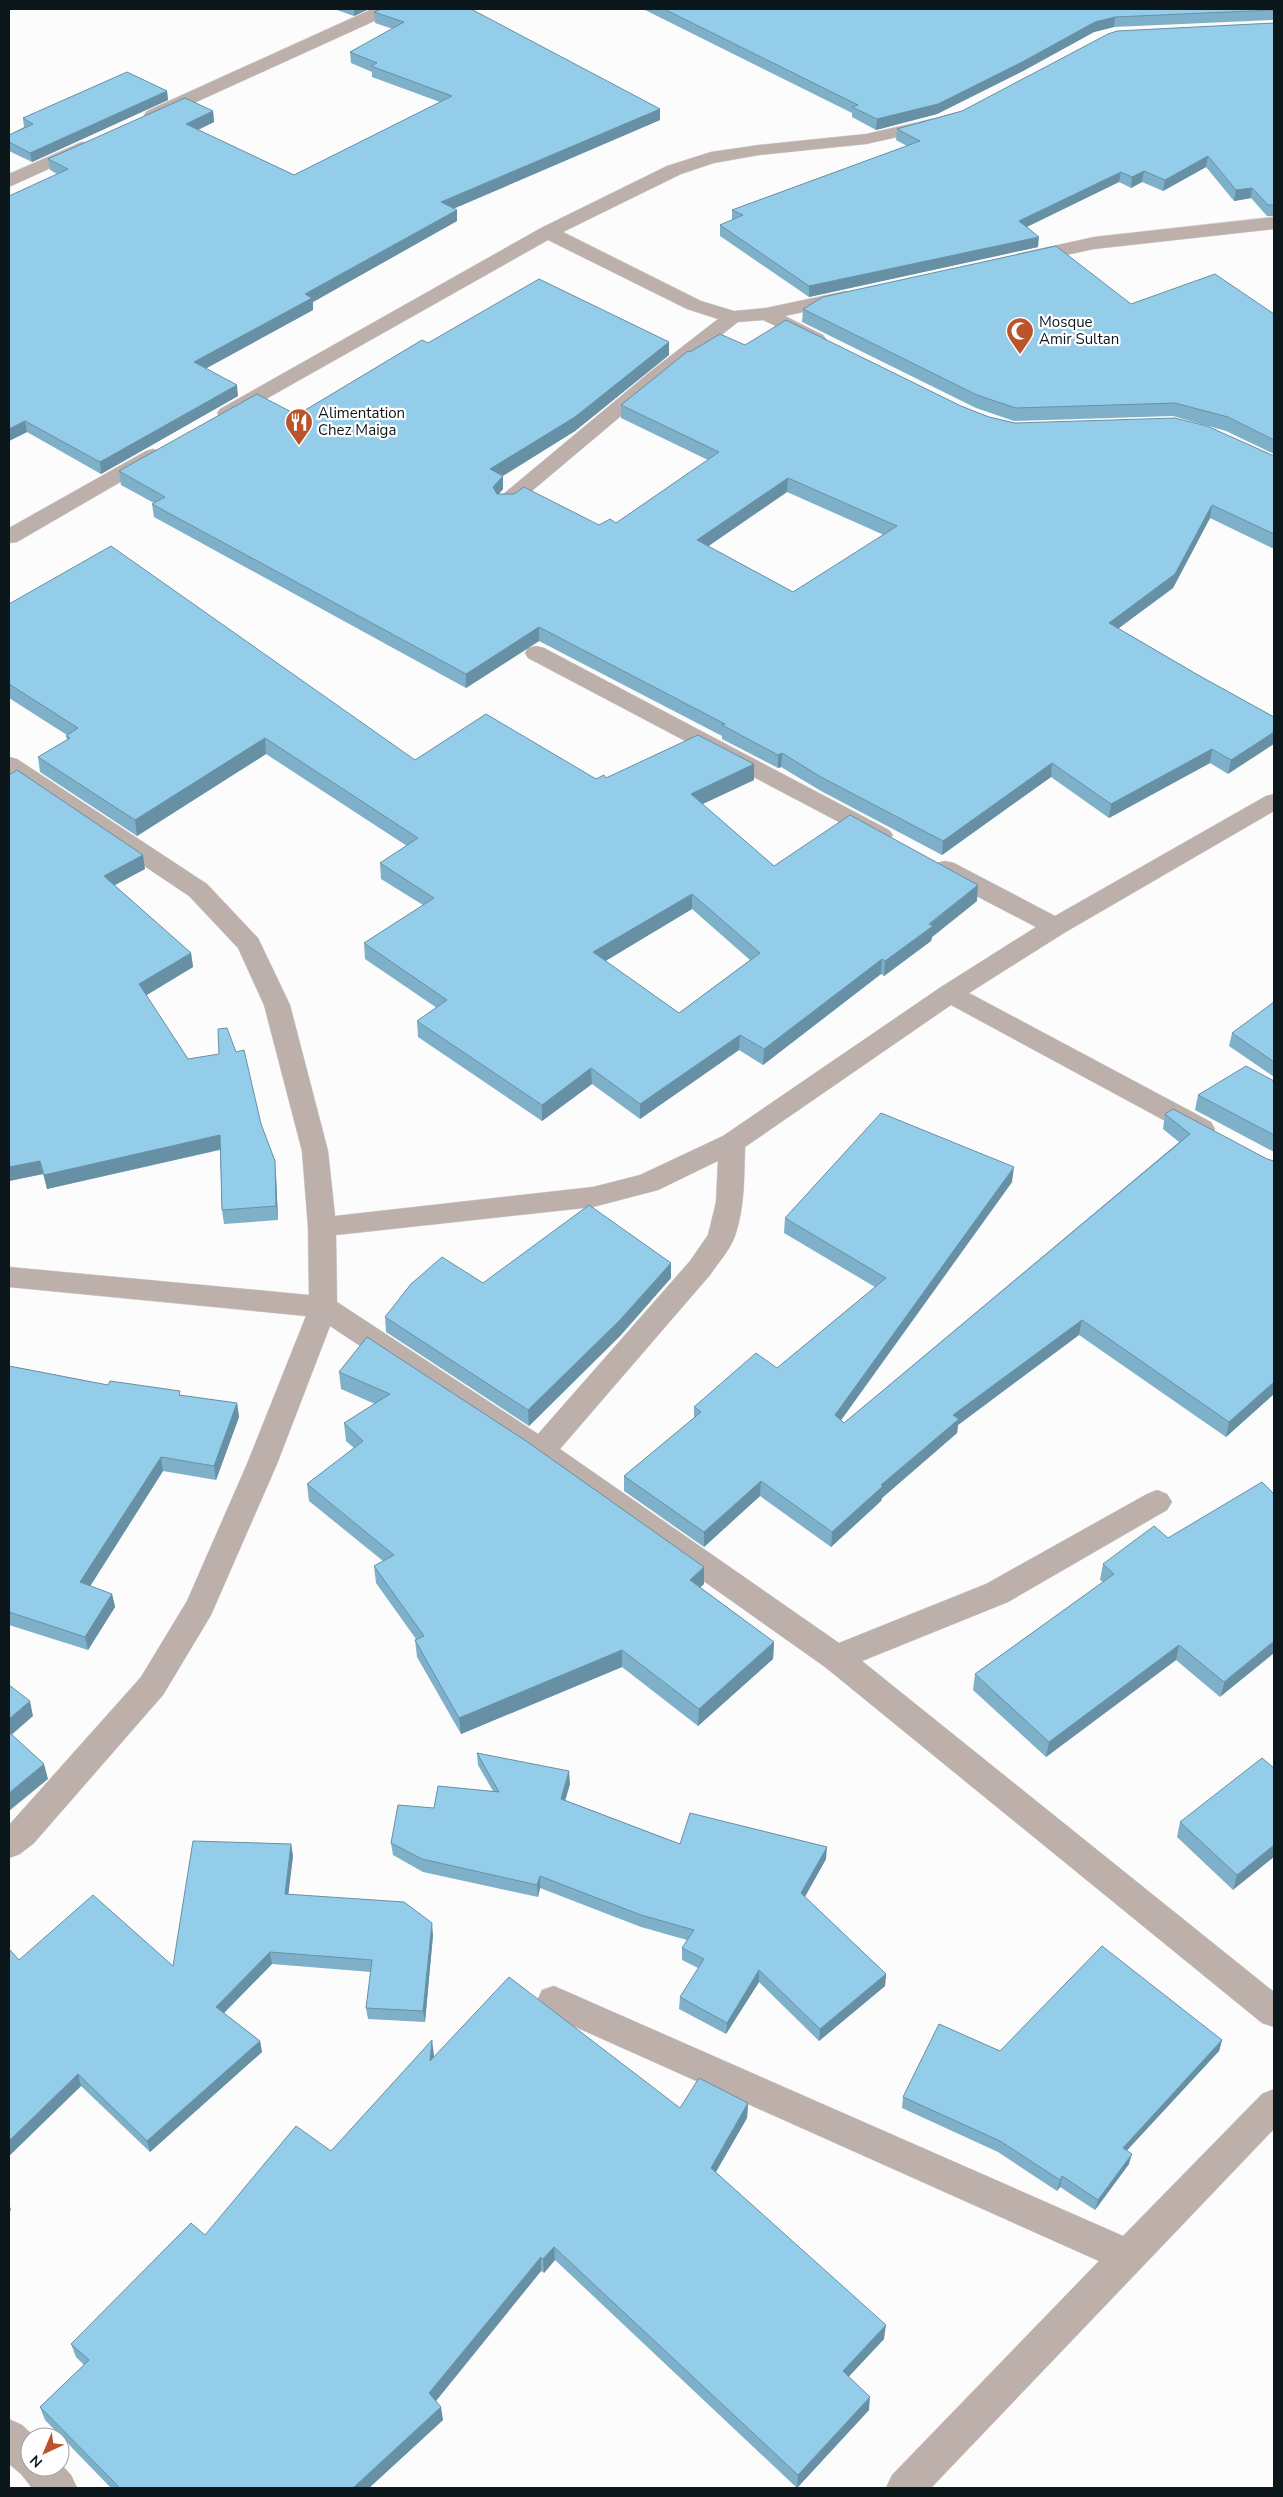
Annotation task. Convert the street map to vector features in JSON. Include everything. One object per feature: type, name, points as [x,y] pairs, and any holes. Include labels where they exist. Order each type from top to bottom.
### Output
[{"type":"street","points":[[140,121],[386,9]]},
{"type":"street","points":[[207,424],[548,232],[674,170],[710,158],[759,150],[866,139],[911,130],[952,116]]},
{"type":"street","points":[[9,181],[96,141]]},
{"type":"street","points":[[1007,262],[1094,244],[1274,224]]},
{"type":"street","points":[[548,232],[694,305],[733,317],[766,314],[863,293]]},
{"type":"street","points":[[766,314],[836,349]]},
{"type":"street","points":[[506,501],[658,374],[733,317]]},
{"type":"street","points":[[9,537],[173,444]]},
{"type":"street","points":[[536,652],[900,845]]},
{"type":"street","points":[[9,764],[198,890],[249,944],[277,1005],[315,1151],[322,1227],[323,1308],[262,1464],[200,1606],[152,1686],[29,1825],[9,1844]]},
{"type":"street","points":[[322,1227],[593,1197],[648,1183],[732,1143],[950,994],[1055,927],[1274,801]]},
{"type":"street","points":[[926,859],[1055,927]]},
{"type":"street","points":[[950,994],[1226,1142]]},
{"type":"street","points":[[541,1450],[700,1268],[721,1237],[730,1202],[732,1143]]},
{"type":"street","points":[[9,1277],[323,1308],[541,1450],[836,1658],[1274,2012]]},
{"type":"street","points":[[836,1658],[996,1593],[1157,1502]]},
{"type":"street","points":[[554,2001],[1128,2256]]},
{"type":"street","points":[[905,2488],[1274,2105]]},
{"type":"street","points":[[9,2438],[20,2450]]},
{"type":"street","points":[[47,2477],[58,2488]]},
{"type":"building","points":[[382,9],[471,9],[660,109],[441,202],[457,210],[305,294],[312,298],[194,362],[237,385],[100,462],[25,421],[9,429],[9,196],[68,169],[48,159],[185,98],[213,111],[186,124],[294,175],[452,96],[371,66],[377,63],[350,52],[404,22],[374,12]]},
{"type":"building","points":[[664,9],[1274,10],[1115,17],[1095,22],[1024,61],[938,104],[877,119],[852,107],[858,105]]},
{"type":"building","points":[[1274,23],[1274,205],[1268,205],[1252,188],[1236,190],[1208,156],[1165,180],[1144,171],[1132,177],[1121,172],[1019,221],[1039,237],[809,286],[720,225],[743,215],[732,210],[920,141],[897,129],[962,111],[1108,34],[1117,31]]},
{"type":"building","points":[[127,72],[167,91],[30,153],[9,142],[9,135],[33,124],[23,118]]},
{"type":"building","points":[[1056,246],[1131,304],[1215,274],[1274,314],[1274,440],[1228,417],[1175,403],[1016,408],[977,395],[803,309],[823,297]]},
{"type":"building","points":[[539,279],[669,342],[575,417],[490,469],[503,476],[493,487],[497,494],[514,494],[524,487],[599,525],[610,519],[616,523],[719,452],[621,405],[688,351],[690,352],[720,334],[745,345],[786,320],[961,406],[989,417],[1015,423],[1175,418],[1207,426],[1274,456],[1274,534],[1212,505],[1175,574],[1109,623],[1274,717],[1274,732],[1231,760],[1212,749],[1111,804],[1052,763],[943,841],[821,777],[782,753],[778,755],[722,725],[725,724],[539,627],[466,674],[152,504],[165,497],[119,471],[257,394],[297,415],[422,340],[428,343]],"holes":[[[788,478],[897,526],[793,592],[697,540]]]},
{"type":"building","points":[[111,546],[415,760],[486,714],[596,779],[604,775],[606,778],[698,735],[754,764],[691,794],[774,866],[850,815],[978,885],[929,924],[933,926],[885,961],[882,959],[764,1049],[740,1035],[640,1104],[591,1068],[542,1105],[417,1021],[447,1000],[364,943],[434,898],[380,863],[418,838],[265,738],[135,820],[38,757],[70,738],[66,736],[78,728],[9,684],[9,604]],"holes":[[[692,894],[760,953],[679,1013],[593,952]]]},
{"type":"building","points":[[17,770],[143,855],[104,876],[191,953],[139,984],[188,1059],[219,1054],[218,1029],[227,1028],[236,1052],[244,1050],[261,1124],[275,1161],[276,1206],[222,1210],[220,1135],[44,1175],[40,1161],[9,1167],[9,775]]},
{"type":"building","points":[[1274,1002],[1274,1062],[1232,1033]]},
{"type":"building","points":[[1246,1066],[1274,1081],[1274,1135],[1198,1095]]},
{"type":"building","points":[[1173,1109],[1274,1161],[1274,1382],[1229,1422],[1082,1320],[953,1415],[959,1419],[881,1485],[883,1486],[832,1532],[761,1481],[704,1532],[624,1476],[701,1412],[694,1407],[756,1353],[777,1368],[886,1278],[785,1218],[881,1113],[1014,1167],[835,1415],[844,1423],[1190,1134],[1165,1114]]},
{"type":"building","points":[[589,1205],[671,1263],[620,1320],[528,1410],[385,1317],[411,1284],[442,1257],[483,1283]]},
{"type":"building","points":[[367,1337],[529,1443],[704,1567],[690,1580],[774,1642],[699,1709],[622,1650],[459,1718],[415,1640],[424,1636],[374,1566],[394,1555],[307,1484],[363,1441],[344,1423],[390,1394],[339,1372]]},
{"type":"building","points":[[9,1366],[108,1385],[110,1381],[180,1391],[179,1395],[237,1403],[214,1466],[161,1457],[80,1582],[112,1594],[85,1637],[9,1612]]},
{"type":"building","points":[[1262,1482],[1274,1494],[1274,1641],[1224,1682],[1179,1645],[1049,1742],[975,1674],[1114,1574],[1103,1564],[1154,1526],[1168,1538]]},
{"type":"building","points":[[9,1685],[30,1701],[9,1719]]},
{"type":"building","points":[[9,1732],[44,1764],[9,1793]]},
{"type":"building","points":[[477,1753],[569,1771],[561,1799],[680,1844],[690,1813],[827,1847],[801,1893],[886,1974],[820,2029],[759,1970],[727,2023],[680,1997],[704,1959],[682,1948],[694,1930],[641,1915],[540,1876],[537,1885],[422,1859],[391,1843],[398,1805],[434,1808],[438,1786],[499,1792]]},
{"type":"building","points":[[1262,1758],[1274,1768],[1274,1845],[1237,1875],[1180,1822]]},
{"type":"building","points":[[193,1841],[291,1844],[285,1894],[404,1902],[432,1923],[423,2011],[366,2008],[372,1960],[270,1952],[216,2007],[260,2041],[147,2141],[78,2074],[9,2141],[9,1949],[19,1960],[93,1895],[173,1966]]},
{"type":"building","points":[[1102,1946],[1222,2040],[1123,2148],[1132,2154],[1098,2200],[1062,2176],[1060,2180],[1000,2141],[903,2097],[939,2024],[1000,2051]]},
{"type":"building","points":[[509,1977],[680,2108],[699,2078],[748,2103],[711,2168],[886,2325],[843,2371],[870,2397],[798,2475],[554,2247],[543,2259],[541,2257],[429,2393],[441,2407],[353,2488],[120,2488],[70,2437],[70,2427],[60,2427],[40,2407],[89,2360],[71,2344],[191,2223],[205,2235],[296,2126],[331,2151],[432,2040],[430,2061]]},
{"type":"place","name":"Mosque Amir Sultan","points":[[1020,355]]},
{"type":"place","name":"Alimentation Chez Maiga","points":[[299,446]]}]
